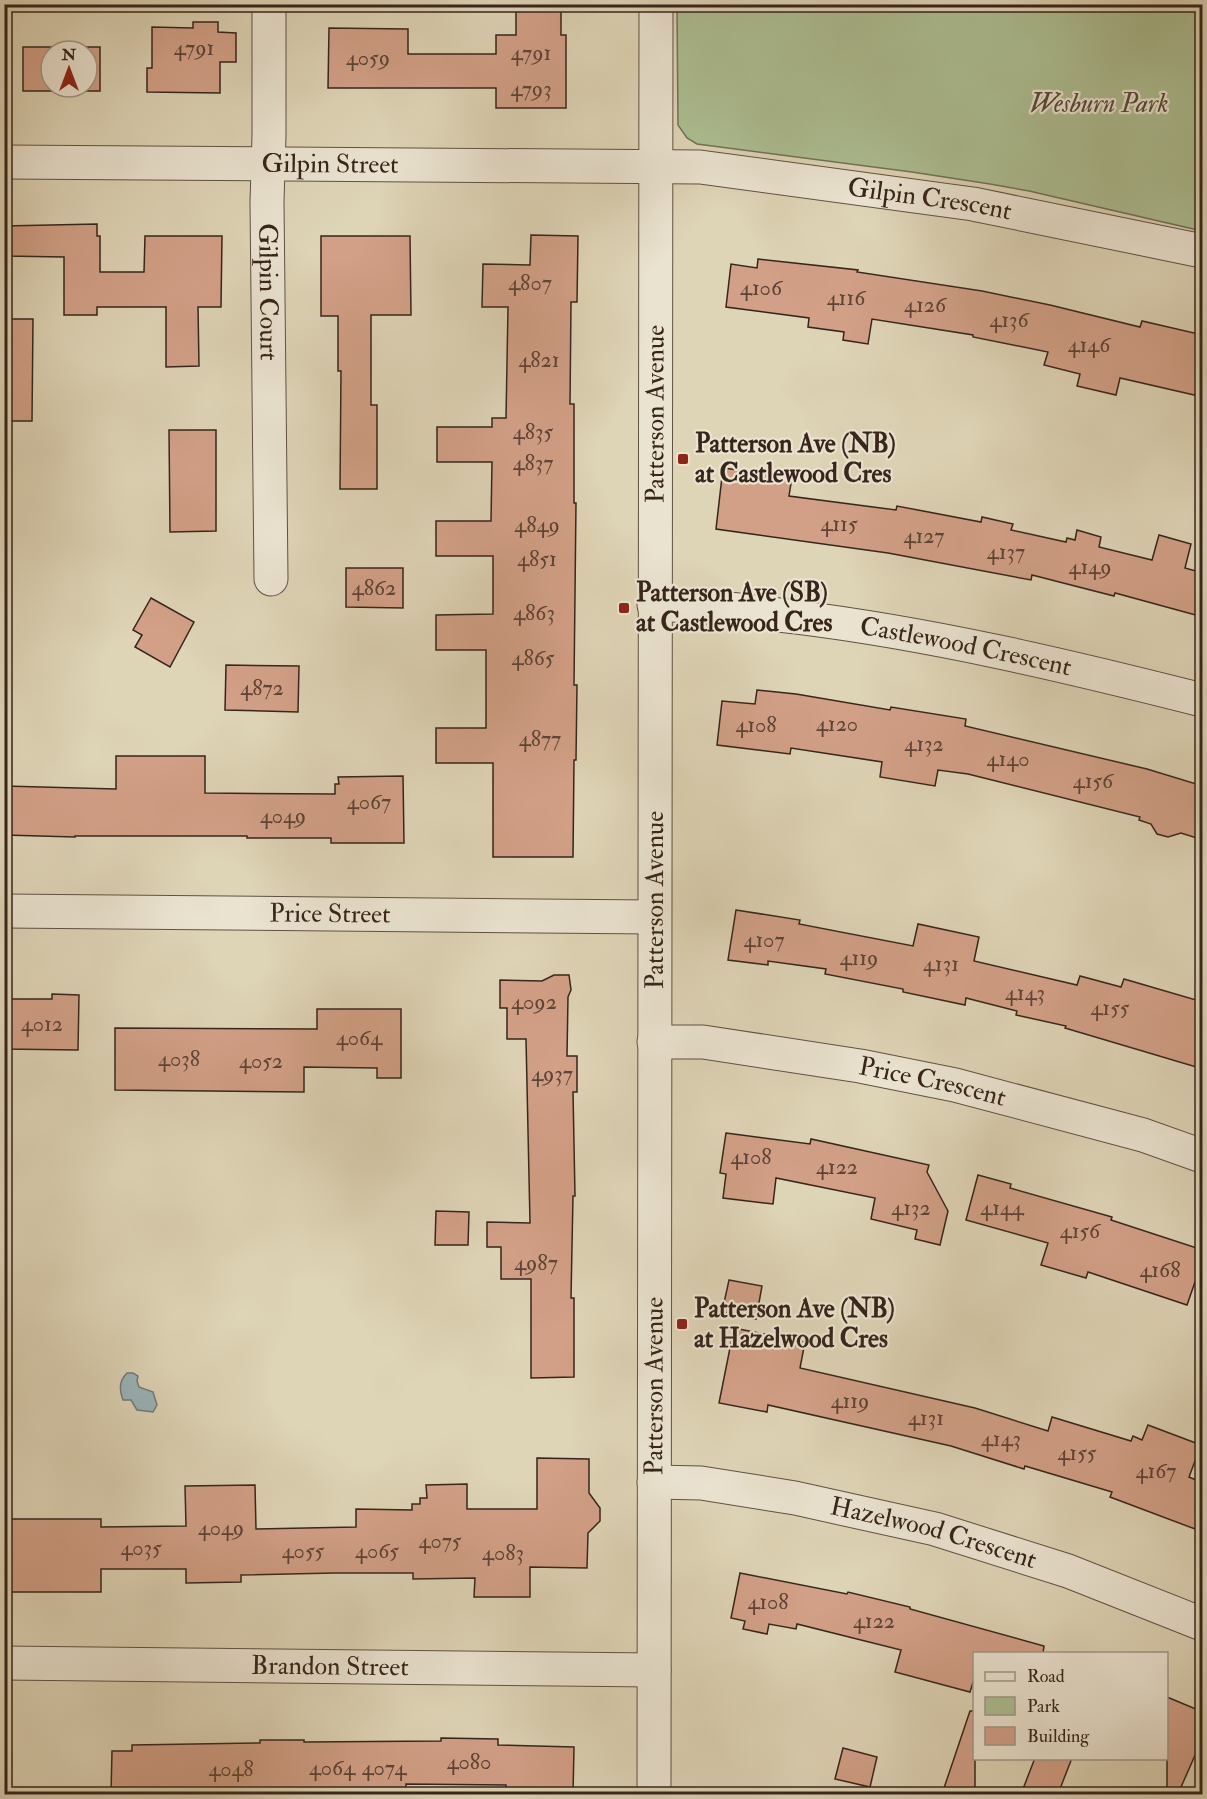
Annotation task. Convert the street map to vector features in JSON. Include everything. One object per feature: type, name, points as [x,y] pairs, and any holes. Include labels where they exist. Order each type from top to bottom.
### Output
[{"type":"street","name":"Gilpin Court","points":[[269,4],[271,579]]},
{"type":"street","name":"Patterson Avenue","points":[[654,1794],[656,4]]},
{"type":"street","name":"Gilpin Street","points":[[4,162],[600,167],[655,165]]},
{"type":"street","name":"Gilpin Crescent","points":[[655,165],[700,167],[973,204],[1203,251]]},
{"type":"street","name":"Castlewood Crescent","points":[[654,605],[700,605],[853,624],[983,647],[1203,700]]},
{"type":"street","name":"Price Street","points":[[4,911],[654,917]]},
{"type":"street","name":"Price Crescent","points":[[654,1042],[703,1042],[860,1066],[955,1085],[1143,1135],[1203,1156]]},
{"type":"street","name":"Hazelwood Crescent","points":[[654,1482],[701,1483],[795,1498],[935,1529],[1068,1571],[1203,1624]]},
{"type":"street","name":"Brandon Street","points":[[4,1663],[654,1670]]},
{"type":"green space","name":"Wesburn Park","points":[[677,5],[1202,5],[1202,231],[990,184],[697,144],[687,138],[678,125]]},
{"type":"water","points":[[127,1373],[138,1376],[139,1387],[153,1392],[157,1405],[153,1412],[137,1410],[131,1400],[123,1400],[120,1385]]},
{"type":"building","points":[[516,4],[561,4],[561,35],[566,35],[566,108],[496,108],[496,88],[328,88],[329,28],[408,29],[408,54],[496,54],[496,35],[516,35]]},
{"type":"building","points":[[193,22],[218,22],[218,32],[236,33],[236,62],[220,62],[220,93],[147,92],[147,68],[152,68],[152,27],[193,28]]},
{"type":"building","points":[[23,47],[39,47],[39,91],[23,91]]},
{"type":"building","points":[[99,47],[100,47],[99,91]]},
{"type":"building","points":[[97,224],[97,236],[100,236],[100,272],[144,272],[145,236],[222,236],[221,307],[198,307],[199,366],[166,367],[166,307],[97,307],[97,315],[64,315],[64,257],[4,256],[4,226]]},
{"type":"building","points":[[531,235],[578,236],[577,302],[571,302],[570,404],[574,404],[574,503],[576,503],[574,685],[577,685],[573,857],[493,857],[493,763],[436,763],[436,728],[486,728],[486,650],[436,650],[436,615],[493,614],[493,556],[436,556],[436,521],[491,521],[492,462],[437,462],[437,427],[492,427],[492,418],[506,418],[508,307],[482,307],[483,264],[530,265]]},
{"type":"building","points":[[321,236],[410,236],[411,315],[371,315],[371,405],[377,405],[377,489],[340,489],[341,371],[338,371],[338,316],[321,316]]},
{"type":"building","points":[[758,259],[858,270],[857,272],[982,291],[1140,327],[1142,321],[1203,335],[1203,397],[1120,378],[1116,395],[1077,386],[1080,374],[1044,365],[1048,352],[973,337],[973,335],[872,319],[868,344],[843,340],[844,332],[808,327],[809,318],[726,307],[731,264],[757,268]]},
{"type":"building","points":[[4,319],[33,319],[32,421],[4,421]]},
{"type":"building","points":[[169,430],[216,430],[216,531],[170,532]]},
{"type":"building","points":[[723,468],[792,477],[789,496],[896,510],[897,506],[981,522],[982,517],[1013,524],[1011,530],[1066,542],[1067,538],[1075,540],[1077,530],[1101,537],[1099,547],[1152,560],[1159,535],[1191,544],[1185,568],[1203,573],[1203,617],[1115,593],[1114,596],[1032,575],[1031,580],[888,553],[716,529]]},
{"type":"building","points":[[346,568],[403,568],[403,608],[346,607]]},
{"type":"building","points":[[151,598],[194,622],[170,667],[135,647],[142,635],[133,630]]},
{"type":"building","points":[[226,665],[299,666],[298,712],[225,710]]},
{"type":"building","points":[[757,690],[966,719],[965,726],[1147,769],[1203,786],[1203,840],[1181,833],[1168,837],[1157,834],[1151,824],[1139,820],[1140,817],[968,774],[938,770],[935,786],[880,777],[882,762],[791,748],[790,754],[717,745],[722,701],[755,704]]},
{"type":"building","points":[[116,756],[205,756],[205,793],[335,794],[335,784],[339,784],[338,777],[403,776],[404,843],[331,843],[331,838],[247,838],[247,836],[4,835],[4,786],[116,789]]},
{"type":"building","points":[[736,910],[800,920],[799,924],[913,946],[918,924],[979,937],[974,961],[1077,985],[1080,976],[1121,987],[1124,979],[1203,1002],[1203,1069],[1065,1028],[1066,1026],[1016,1015],[1017,1011],[966,998],[965,1005],[903,992],[903,989],[825,974],[826,969],[768,961],[768,965],[728,960]]},
{"type":"building","points":[[554,975],[569,975],[571,990],[568,997],[567,1056],[577,1056],[577,1092],[573,1092],[575,1196],[573,1196],[571,1298],[574,1298],[574,1377],[531,1378],[531,1279],[501,1279],[501,1247],[487,1247],[487,1222],[530,1223],[526,1039],[507,1039],[507,1008],[500,1008],[500,980],[542,981]]},
{"type":"building","points":[[52,994],[79,995],[78,1050],[4,1049],[4,999],[52,999]]},
{"type":"building","points":[[317,1009],[401,1009],[401,1078],[377,1078],[377,1068],[304,1067],[304,1092],[115,1090],[115,1028],[317,1029]]},
{"type":"building","points":[[726,1133],[810,1144],[811,1139],[929,1165],[927,1172],[948,1211],[940,1245],[915,1239],[917,1230],[871,1219],[875,1198],[776,1178],[773,1204],[723,1198],[726,1174],[720,1173]]},
{"type":"building","points":[[978,1175],[1011,1184],[1010,1188],[1112,1217],[1111,1220],[1203,1250],[1203,1259],[1187,1305],[1088,1272],[1086,1278],[1041,1265],[1048,1243],[966,1220]]},
{"type":"building","points":[[436,1211],[469,1212],[468,1245],[435,1245]]},
{"type":"building","points":[[729,1280],[762,1286],[756,1319],[722,1312]]},
{"type":"building","points":[[734,1328],[805,1342],[800,1368],[975,1408],[1048,1431],[1052,1417],[1131,1441],[1133,1436],[1142,1440],[1148,1425],[1201,1445],[1189,1477],[1203,1483],[1203,1532],[1110,1497],[1112,1492],[1025,1466],[1024,1469],[951,1446],[768,1405],[767,1412],[719,1403]]},
{"type":"building","points":[[537,1458],[589,1459],[589,1493],[600,1508],[600,1521],[588,1533],[587,1568],[530,1567],[530,1597],[474,1597],[475,1578],[413,1579],[413,1573],[335,1573],[241,1575],[241,1582],[186,1583],[186,1569],[101,1569],[101,1592],[10,1592],[10,1519],[101,1519],[101,1527],[186,1526],[185,1486],[255,1485],[256,1529],[356,1527],[356,1509],[412,1510],[412,1504],[420,1504],[420,1498],[427,1498],[426,1485],[467,1484],[467,1509],[537,1509]]},
{"type":"building","points":[[740,1573],[847,1594],[848,1592],[910,1607],[910,1609],[1044,1646],[1043,1652],[973,1652],[973,1682],[970,1692],[895,1672],[901,1650],[797,1624],[796,1629],[769,1624],[767,1634],[743,1629],[745,1621],[731,1618]]},
{"type":"building","points":[[1168,1697],[1203,1712],[1203,1737],[1178,1794],[1167,1794]]},
{"type":"building","points":[[970,1711],[973,1711],[975,1794],[942,1794]]},
{"type":"building","points":[[441,1738],[498,1739],[498,1745],[574,1747],[573,1794],[506,1794],[506,1785],[406,1784],[406,1794],[111,1794],[112,1751],[132,1751],[132,1745],[260,1743],[260,1740],[441,1741]]},
{"type":"building","points":[[843,1748],[877,1757],[870,1787],[835,1779]]},
{"type":"building","points":[[1034,1760],[1071,1760],[1058,1794],[1021,1794]]},
{"type":"place","name":"Patterson Ave (NB) at Castlewood Cres","points":[[683,459]]},
{"type":"place","name":"Patterson Ave (SB) at Castlewood Cres","points":[[624,608]]},
{"type":"place","name":"Patterson Ave (NB) at Hazelwood Cres","points":[[682,1324]]}]
